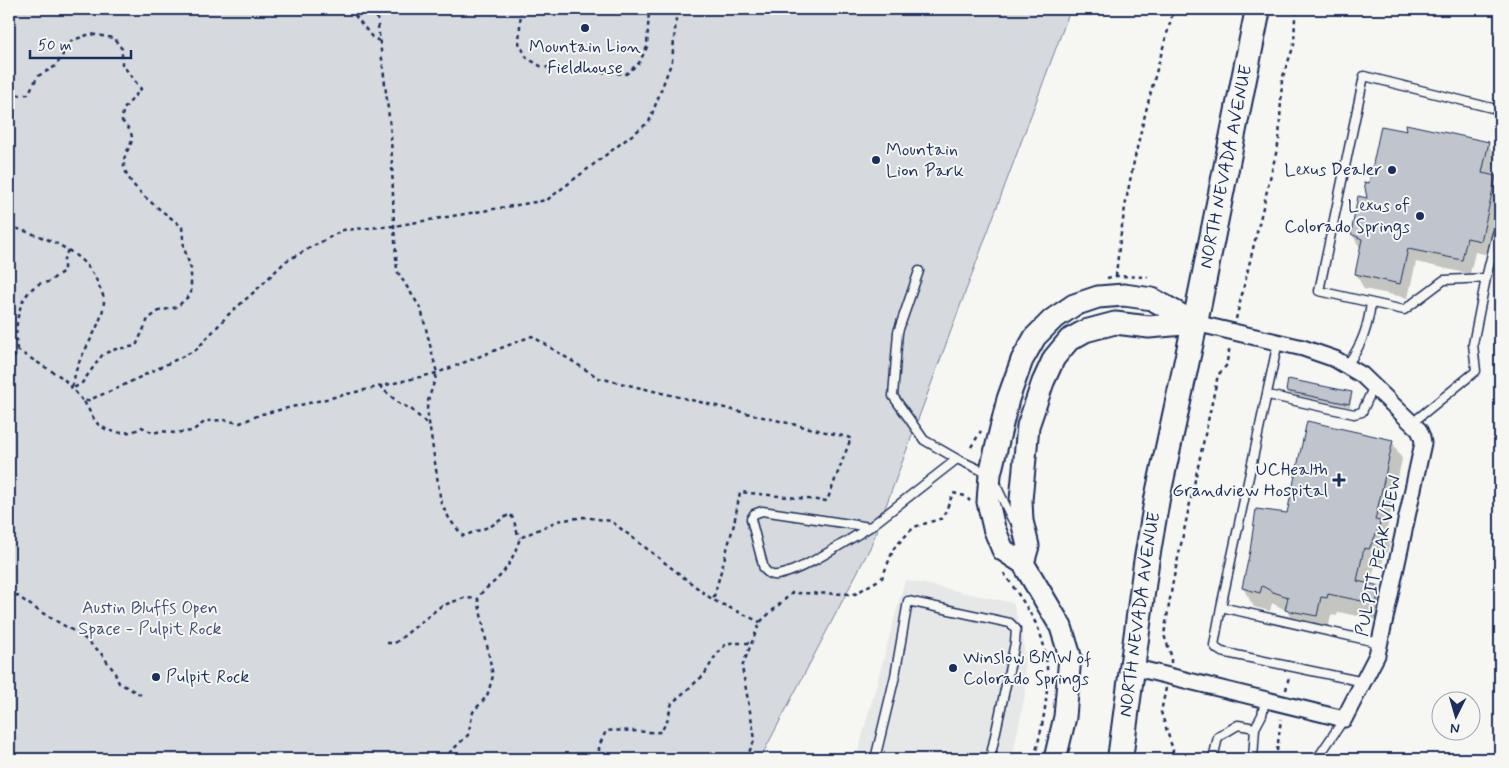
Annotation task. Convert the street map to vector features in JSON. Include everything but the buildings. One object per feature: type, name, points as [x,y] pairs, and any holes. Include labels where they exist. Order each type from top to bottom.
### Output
[{"type":"main road","name":"NORTH NEVADA AVENUE","points":[[1120,759],[1146,564],[1157,499],[1195,323],[1258,9]]},
{"type":"main road","points":[[1056,759],[1065,717],[1070,656],[1061,627],[1024,563],[1003,550],[994,528],[988,502],[990,474],[1008,399],[1022,360],[1035,337],[1052,320],[1074,305],[1098,297],[1124,295],[1152,299],[1195,323]]},
{"type":"main road","points":[[1024,563],[1028,546],[1022,521],[1021,500],[1028,426],[1043,382],[1054,358],[1069,340],[1085,331],[1115,323],[1149,327],[1195,323]]},
{"type":"street","name":"PULPIT PEAK VIEW","points":[[1195,323],[1303,348],[1347,365],[1374,385],[1419,430],[1423,443],[1376,661],[1344,719]]},
{"type":"street","points":[[1132,667],[1344,719]]},
{"type":"lane","points":[[1486,278],[1444,280],[1404,310],[1319,291],[1364,76],[1500,110]]},
{"type":"lane","points":[[1412,423],[1476,370],[1473,344],[1500,221]]},
{"type":"lane","points":[[919,271],[898,332],[893,396],[924,440],[957,459],[990,474],[1012,519],[1022,521]]},
{"type":"lane","points":[[1347,365],[1358,349],[1366,332],[1371,302]]},
{"type":"lane","points":[[1278,342],[1214,645],[1222,652],[1364,682]]},
{"type":"lane","points":[[1268,395],[1354,414],[1362,412],[1374,385]]},
{"type":"lane","points":[[870,527],[762,511],[754,514],[751,519],[764,569],[770,575],[777,575],[801,567],[870,527],[957,459]]},
{"type":"lane","points":[[875,759],[895,676],[908,601],[1010,623],[1016,629],[1015,644],[990,759]]},
{"type":"lane","points":[[1221,607],[1380,643]]},
{"type":"lane","points":[[1253,759],[1255,728],[1262,715],[1265,700]]},
{"type":"lane","points":[[1317,759],[1344,719]]},
{"type":"lane","points":[[1213,759],[1218,737],[1238,725],[1255,728]]},
{"type":"path","points":[[350,9],[372,37],[379,40]]},
{"type":"path","points":[[376,9],[391,134],[397,271],[421,309],[437,373],[427,409],[441,503],[450,520],[463,536],[491,526],[510,514],[520,538]]},
{"type":"path","points":[[521,9],[519,43],[527,58],[542,68],[626,74],[639,64],[647,47],[649,9]]},
{"type":"path","points":[[84,402],[118,388],[196,350],[228,315],[286,261],[343,230],[394,226],[548,200],[648,122],[672,61],[677,9]]},
{"type":"path","points":[[1116,276],[1123,219],[1139,140],[1174,9]]},
{"type":"path","points":[[1240,300],[1279,141],[1282,79],[1294,44],[1297,9]]},
{"type":"path","points":[[9,93],[18,96],[28,94],[38,76],[56,66],[71,41],[90,34],[114,38],[122,49],[122,64],[141,89],[123,110],[122,121],[130,129],[133,140],[125,155],[125,169],[148,201],[182,227],[184,248],[191,269],[191,294],[177,307],[159,311],[148,319],[136,346],[116,349],[103,354],[82,383],[72,389]]},
{"type":"path","points":[[9,226],[38,235],[63,246],[96,278],[104,300],[99,320],[78,366],[72,389]]},
{"type":"path","points":[[9,373],[17,350],[17,319],[22,305],[29,292],[38,284],[47,282],[64,271],[64,259],[68,250]]},
{"type":"path","points":[[17,350],[62,378],[84,402],[98,424],[110,431],[122,433],[142,428],[152,433],[160,431],[174,433],[192,431],[206,421],[223,420],[240,423],[262,414],[437,373],[532,336],[599,378],[850,438]]},
{"type":"path","points":[[1172,759],[1173,750],[1161,712],[1171,668],[1170,655],[1164,634],[1173,580],[1218,375],[1226,366],[1228,356]]},
{"type":"path","points":[[379,386],[400,404],[411,409],[430,427]]},
{"type":"path","points":[[746,759],[755,739],[742,667],[760,622],[792,593],[855,594],[882,578],[894,548],[914,528],[943,518],[953,493]]},
{"type":"path","points":[[443,759],[468,734],[473,712],[487,696],[494,676],[478,599],[480,594],[499,577],[513,558],[520,538],[557,521],[584,517],[611,521],[713,600],[760,622]]},
{"type":"path","points":[[9,590],[38,611],[82,636],[100,652],[120,683],[143,696]]},
{"type":"path","points":[[388,643],[394,643],[440,606],[464,598],[478,599]]},
{"type":"path","points":[[598,759],[599,746],[606,731],[622,729],[644,733],[661,732],[667,721],[672,703],[704,675],[716,655],[727,643],[752,643]]},
{"type":"path","points":[[1285,696],[1290,666]]},
{"type":"path","points":[[1276,759],[1282,712]]},
{"type":"shaded area","name":"Winslow BMW of Colorado Springs","points":[[905,580],[1013,603],[1024,642],[1025,694],[1012,759],[856,759]]},
{"type":"green space","name":"Austin Bluffs Open Space - Pulpit Rock","points":[[9,9],[1064,9],[1069,13],[871,546],[760,759],[9,759]]},
{"type":"place","name":"Mountain Lion Fieldhouse","points":[[585,28]]},
{"type":"place","name":"Mountain Lion Park","points":[[876,160]]},
{"type":"place","name":"Lexus Dealer","points":[[1392,170]]},
{"type":"place","name":"Lexus of Colorado Springs","points":[[1420,216]]},
{"type":"place","name":"UCHealth Grandview Hospital","points":[[1339,480]]},
{"type":"place","name":"Winslow BMW of Colorado Springs","points":[[953,668]]},
{"type":"place","name":"Pulpit Rock","points":[[156,677]]}]
